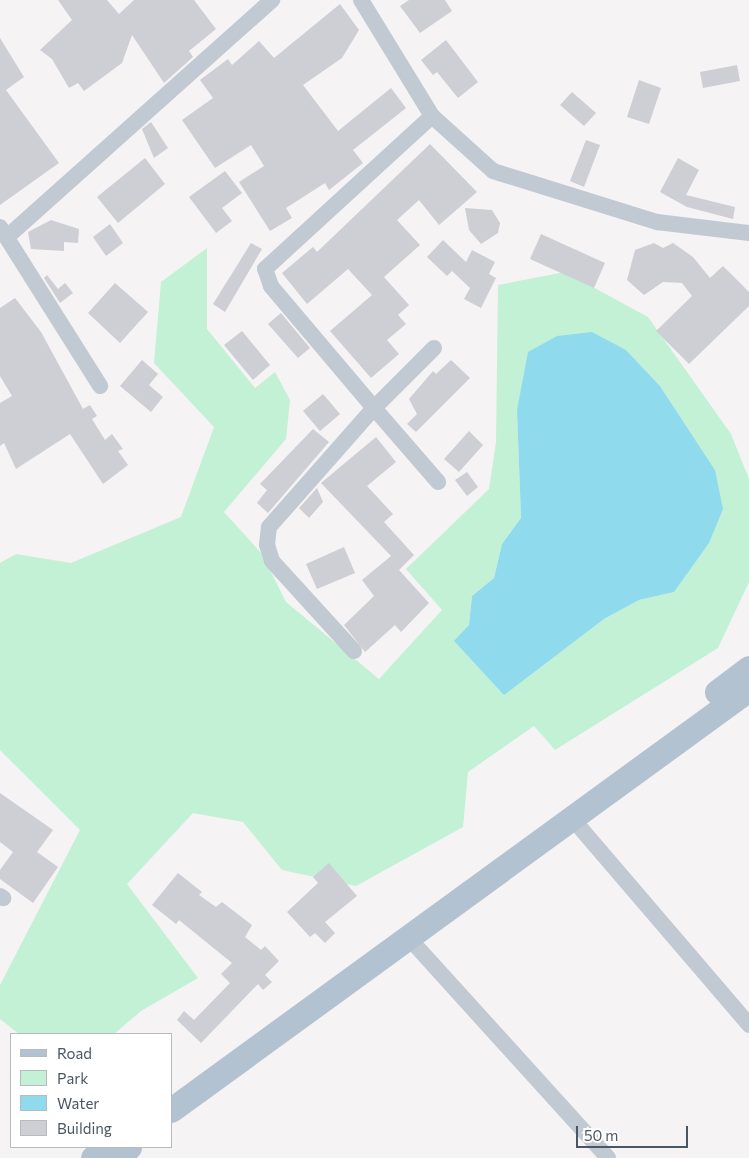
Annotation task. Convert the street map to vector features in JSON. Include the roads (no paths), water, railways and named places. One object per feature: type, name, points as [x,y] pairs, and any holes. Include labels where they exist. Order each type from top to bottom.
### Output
[{"type":"main road","points":[[172,1087],[749,668]]},
{"type":"main road","points":[[172,1109],[407,936],[749,689]]},
{"type":"main road","points":[[93,1158],[104,1148]]},
{"type":"main road","points":[[118,1158],[128,1148]]},
{"type":"street","points":[[100,386],[3,232],[272,0]]},
{"type":"street","points":[[361,0],[432,116],[493,171],[523,184],[657,222],[749,233]]},
{"type":"street","points":[[432,116],[265,269],[271,286],[438,482]]},
{"type":"street","points":[[354,651],[272,561],[267,544],[269,527],[374,408],[434,348]]},
{"type":"street","points":[[571,817],[749,1025]]},
{"type":"street","points":[[407,936],[608,1158]]},
{"type":"water","points":[[592,332],[626,350],[660,386],[715,470],[723,509],[709,543],[674,592],[639,600],[604,619],[504,695],[454,641],[469,625],[472,596],[494,578],[502,544],[521,518],[517,410],[528,352],[557,336]]}]
